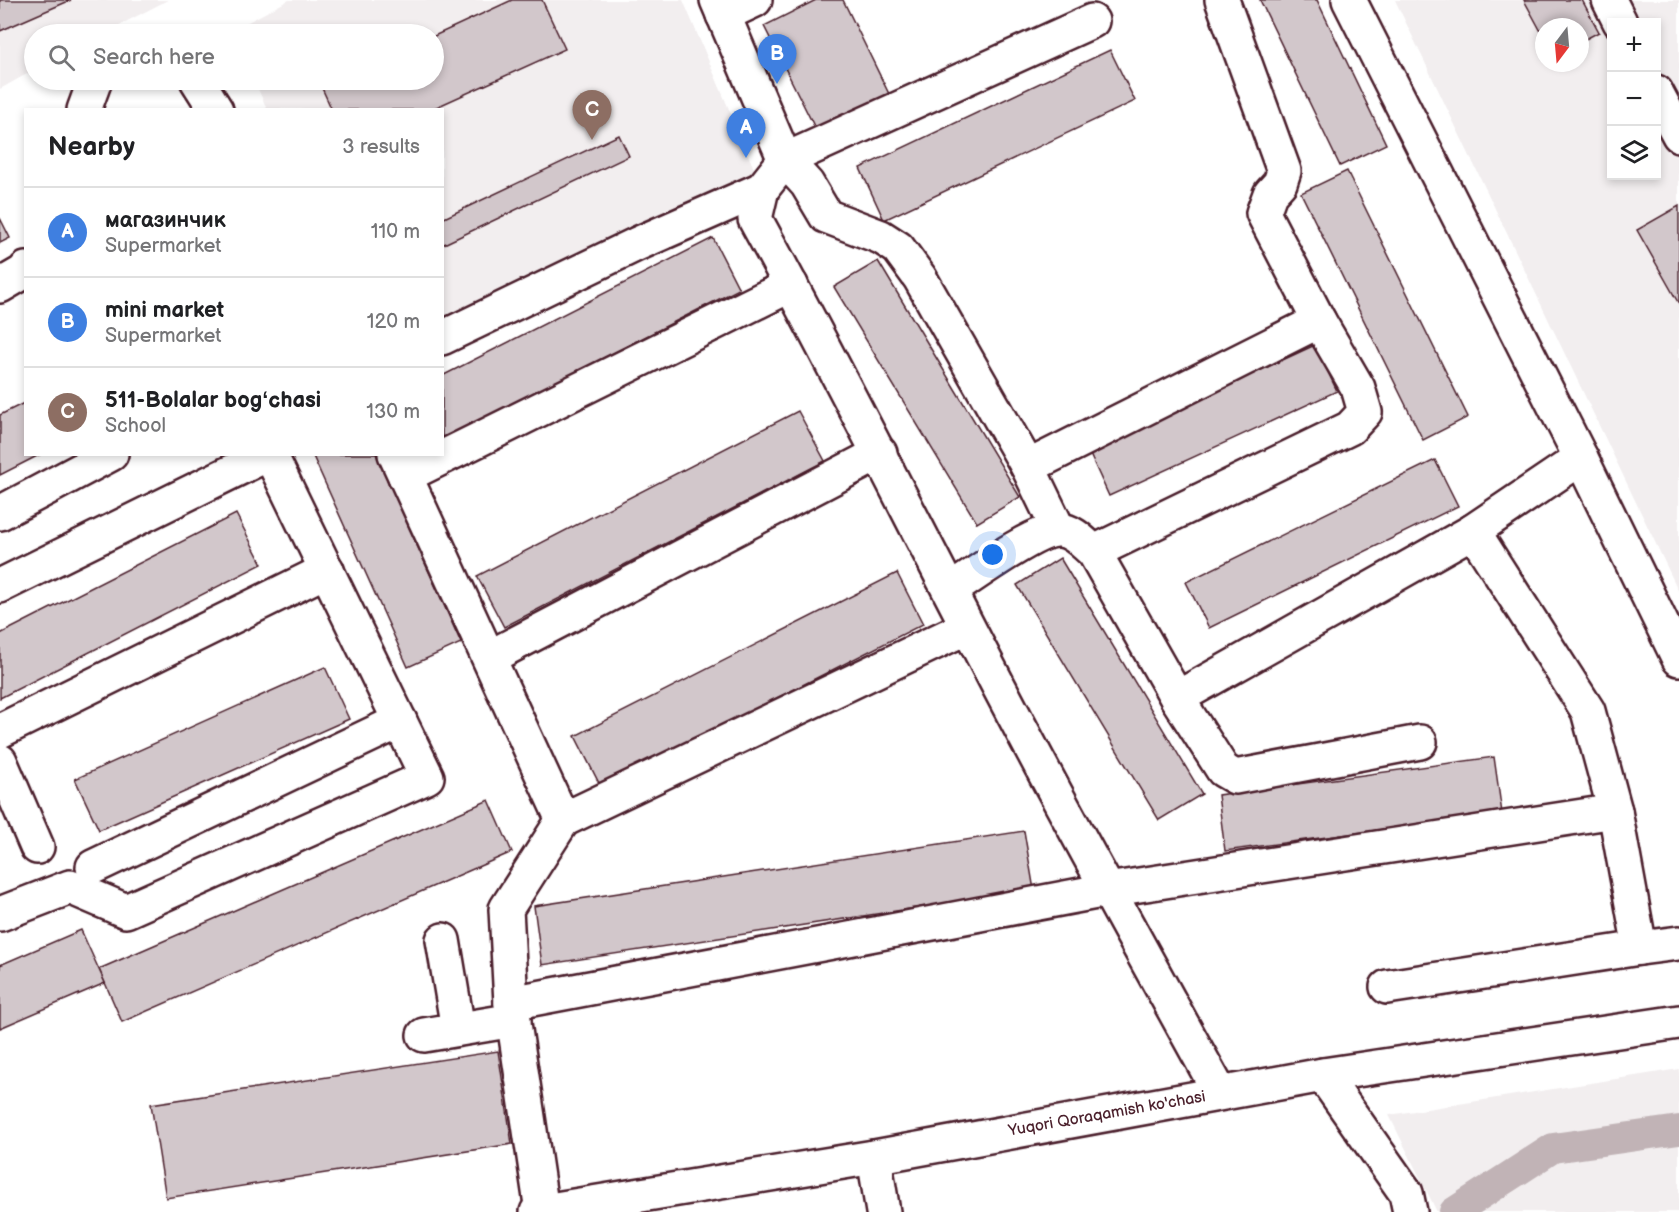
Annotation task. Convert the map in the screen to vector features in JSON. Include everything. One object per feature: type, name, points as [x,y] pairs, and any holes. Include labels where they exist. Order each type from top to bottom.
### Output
[{"type":"street","points":[[755,0],[720,7],[785,160],[807,184],[826,216],[880,237],[898,248],[920,278],[1028,467],[1058,529]]},
{"type":"street","points":[[1094,552],[1350,428],[1365,412],[1358,388],[1319,321],[1263,213],[1270,194],[1280,183],[1284,171],[1222,0]]},
{"type":"street","points":[[1349,0],[1581,458],[1679,659]]},
{"type":"street","points":[[1609,0],[1618,18]]},
{"type":"street","points":[[1092,21],[785,160],[762,189],[755,219],[880,453],[968,627],[1107,890],[1220,1093]]},
{"type":"street","points":[[85,108],[91,90]]},
{"type":"street","points":[[203,90],[215,108]]},
{"type":"street","points":[[1661,101],[1679,135]]},
{"type":"street","points":[[444,337],[637,244],[762,189]]},
{"type":"street","points":[[444,445],[791,285]]},
{"type":"street","points":[[1028,467],[1319,321]]},
{"type":"street","points":[[490,657],[880,453]]},
{"type":"street","points":[[0,513],[107,456]]},
{"type":"street","points":[[0,586],[265,456]]},
{"type":"street","points":[[0,914],[70,887],[126,910],[427,777],[270,456]]},
{"type":"street","points":[[420,456],[400,465],[563,820]]},
{"type":"street","points":[[1177,698],[1473,531],[1581,458]]},
{"type":"street","points":[[950,591],[1032,538],[1058,529],[1072,533],[1094,552],[1177,698],[1223,770],[1235,777],[1420,742]]},
{"type":"street","points":[[1473,531],[1588,711],[1615,812],[1640,948]]},
{"type":"street","points":[[0,731],[327,570]]},
{"type":"street","points":[[542,1211],[513,1011],[506,909],[563,820],[968,627]]},
{"type":"street","points":[[93,867],[400,721]]},
{"type":"street","points":[[0,761],[37,848]]},
{"type":"street","points":[[424,1035],[458,1029],[513,1011],[1107,890],[1615,812]]},
{"type":"street","points":[[443,940],[458,1029]]},
{"type":"street","points":[[1387,987],[1679,943]]},
{"type":"street","name":"Yuqori Qoraqamish ko'chasi","points":[[537,1212],[874,1157],[1323,1075],[1679,1022]]},
{"type":"street","points":[[1323,1075],[1406,1192],[1410,1212]]},
{"type":"street","points":[[874,1157],[883,1212]]},
{"type":"shaded area","points":[[0,0],[168,0],[121,24],[24,24],[24,76],[0,89]]},
{"type":"shaded area","points":[[289,0],[683,0],[755,171],[444,320],[444,108],[267,108],[258,90],[444,90],[444,24],[244,24]]},
{"type":"shaded area","points":[[1395,0],[1679,0],[1679,592]]},
{"type":"shaded area","points":[[1679,1069],[1679,1212],[1437,1212],[1389,1115]]},
{"type":"building","points":[[0,0],[71,0],[0,31]]},
{"type":"building","points":[[512,0],[542,0],[565,49],[434,108],[331,108],[323,90],[444,90],[444,31]]},
{"type":"building","points":[[816,0],[843,0],[889,94],[816,130],[764,26]]},
{"type":"building","points":[[1260,0],[1317,0],[1386,144],[1340,166]]},
{"type":"building","points":[[1524,0],[1582,0],[1599,32],[1589,37],[1589,18],[1535,18],[1535,20]]},
{"type":"building","points":[[1110,50],[1135,101],[884,220],[860,168]]},
{"type":"building","points":[[619,135],[629,156],[444,244],[444,218]]},
{"type":"building","points":[[1347,171],[1468,417],[1423,440],[1301,193]]},
{"type":"building","points":[[1679,206],[1679,304],[1637,230]]},
{"type":"building","points":[[0,218],[10,238],[0,243]]},
{"type":"building","points":[[713,238],[739,289],[444,439],[444,375]]},
{"type":"building","points":[[878,261],[1020,497],[977,523],[834,287]]},
{"type":"building","points":[[1315,345],[1337,391],[1109,496],[1088,450]]},
{"type":"building","points":[[24,403],[24,456],[37,456],[0,475],[0,415]]},
{"type":"building","points":[[798,411],[825,461],[504,627],[477,576]]},
{"type":"building","points":[[313,456],[377,456],[461,643],[408,667]]},
{"type":"building","points":[[1435,460],[1458,506],[1209,628],[1186,582]]},
{"type":"building","points":[[236,514],[262,564],[0,698],[0,634]]},
{"type":"building","points":[[1060,558],[1202,794],[1159,820],[1017,585]]},
{"type":"building","points":[[897,573],[923,624],[601,787],[575,736]]},
{"type":"building","points":[[325,667],[349,719],[99,830],[75,779]]},
{"type":"building","points":[[1494,757],[1502,813],[1225,851],[1218,795]]},
{"type":"building","points":[[489,800],[512,852],[122,1022],[99,969]]},
{"type":"building","points":[[1024,831],[1034,890],[542,965],[534,906]]},
{"type":"building","points":[[81,930],[105,983],[0,1028],[0,965]]},
{"type":"building","points":[[498,1051],[512,1144],[166,1198],[151,1104]]},
{"type":"waterway","points":[[1454,1212],[1553,1148],[1679,1130]]},
{"type":"place","name":"mini market","points":[[777,84]]},
{"type":"place","name":"511-Bolalar bogʻchasi","points":[[592,140]]},
{"type":"place","name":"магазинчик","points":[[746,158]]}]
